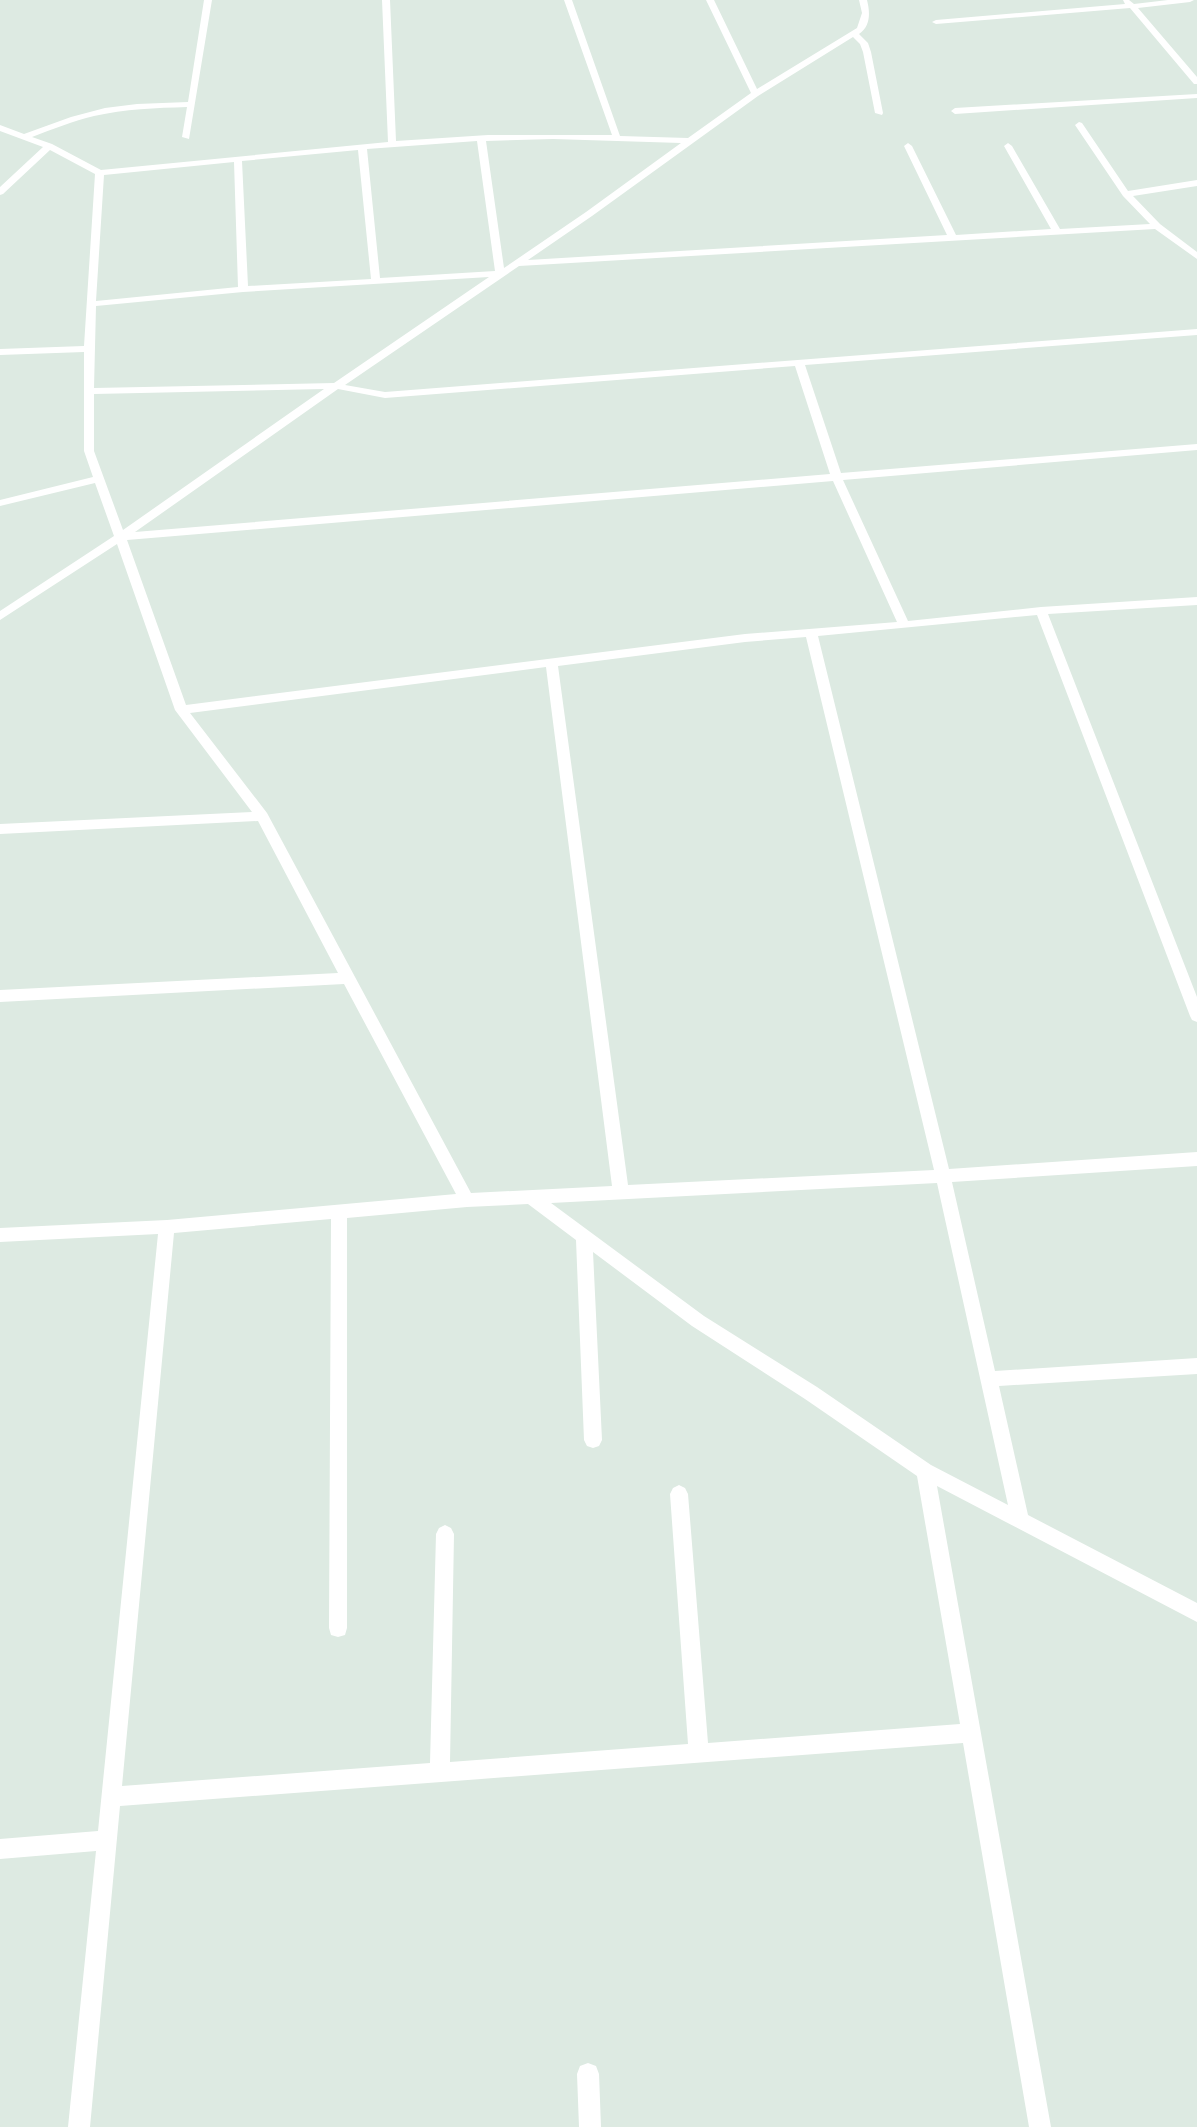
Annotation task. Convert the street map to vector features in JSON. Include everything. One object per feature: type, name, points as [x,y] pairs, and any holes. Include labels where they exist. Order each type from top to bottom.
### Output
[{"type":"street","points":[[186,136],[208,0]]},
{"type":"street","points":[[386,0],[392,144]]},
{"type":"street","points":[[568,0],[617,138]]},
{"type":"street","points":[[710,0],[755,94]]},
{"type":"street","points":[[0,616],[120,538],[336,386],[517,263],[755,94],[861,28],[866,13],[863,0]]},
{"type":"street","points":[[1125,0],[1197,82]]},
{"type":"street","points":[[936,22],[1190,0]]},
{"type":"street","points":[[853,33],[864,43],[867,52],[879,113]]},
{"type":"street","points":[[955,111],[1197,96]]},
{"type":"street","points":[[24,137],[68,120],[106,110],[126,107],[190,104]]},
{"type":"street","points":[[1079,125],[1126,194],[1157,226],[1197,256]]},
{"type":"street","points":[[0,128],[49,146],[100,173],[392,144],[481,139],[585,136],[690,141]]},
{"type":"street","points":[[481,139],[500,274]]},
{"type":"street","points":[[0,192],[49,146]]},
{"type":"street","points":[[908,146],[953,238]]},
{"type":"street","points":[[1008,146],[1057,232]]},
{"type":"street","points":[[362,147],[376,280]]},
{"type":"street","points":[[238,160],[243,289]]},
{"type":"street","points":[[100,173],[89,349],[89,451],[120,538],[182,710],[262,816],[467,1200]]},
{"type":"street","points":[[1126,194],[1197,183]]},
{"type":"street","points":[[517,263],[1157,226]]},
{"type":"street","points":[[91,304],[243,289],[500,274]]},
{"type":"street","points":[[88,391],[336,386],[385,394],[1197,332]]},
{"type":"street","points":[[0,352],[89,349]]},
{"type":"street","points":[[799,362],[837,478],[904,625]]},
{"type":"street","points":[[120,538],[1197,447]]},
{"type":"street","points":[[0,504],[99,479]]},
{"type":"street","points":[[182,710],[745,638],[811,634],[1041,611],[1197,601]]},
{"type":"street","points":[[1041,611],[1197,1016]]},
{"type":"street","points":[[811,634],[943,1176],[1020,1520]]},
{"type":"street","points":[[552,662],[621,1193]]},
{"type":"street","points":[[0,829],[262,816]]},
{"type":"street","points":[[0,996],[349,978]]},
{"type":"street","points":[[0,1235],[167,1227],[467,1200],[943,1176],[1197,1159]]},
{"type":"street","points":[[531,1197],[698,1321],[811,1393],[925,1471],[1197,1613]]},
{"type":"street","points":[[338,1628],[339,1212]]},
{"type":"street","points":[[79,2127],[167,1227]]},
{"type":"street","points":[[584,1237],[593,1440]]},
{"type":"street","points":[[988,1379],[1197,1366]]},
{"type":"street","points":[[925,1471],[1040,2127]]},
{"type":"street","points":[[679,1494],[699,1754]]},
{"type":"street","points":[[440,1773],[445,1534]]},
{"type":"street","points":[[112,1797],[971,1733]]},
{"type":"street","points":[[0,1849],[107,1840]]},
{"type":"street","points":[[588,2074],[590,2127]]}]
